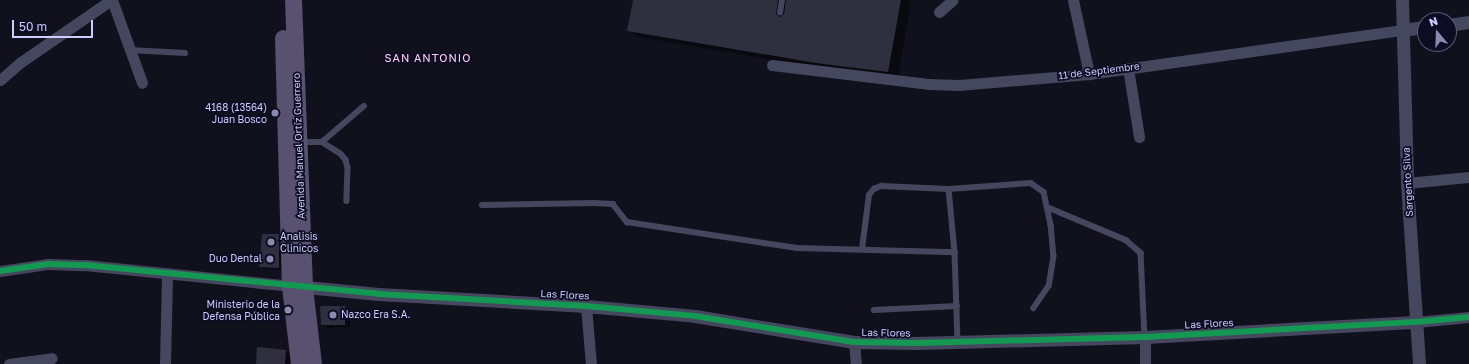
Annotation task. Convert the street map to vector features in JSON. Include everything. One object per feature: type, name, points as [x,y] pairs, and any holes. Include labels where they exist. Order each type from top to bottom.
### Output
[{"type":"main road","name":"Avenida Manuel Ortíz Guerrero","points":[[282,0],[297,286],[299,364]]},
{"type":"main road","name":"Avenida Manuel Ortíz Guerrero","points":[[293,0],[299,142],[297,286],[313,364]]},
{"type":"street","points":[[0,80],[21,62],[112,0],[142,83]]},
{"type":"street","points":[[939,12],[953,0]]},
{"type":"street","points":[[1073,0],[1088,74]]},
{"type":"street","name":"Sargento Silva","points":[[1402,0],[1407,183],[1419,364]]},
{"type":"street","points":[[1457,24],[1469,22]]},
{"type":"street","name":"11 de Septiembre","points":[[772,65],[928,84],[959,85],[1088,74],[1417,28]]},
{"type":"street","points":[[1128,68],[1139,137]]},
{"type":"street","points":[[1407,183],[1469,177]]},
{"type":"street","points":[[0,271],[48,264],[78,264],[297,286]]},
{"type":"street","points":[[165,364],[167,273]]},
{"type":"street","name":"Las Flores","points":[[297,286],[386,294],[586,306],[695,316],[854,342],[916,343],[1145,337],[1416,322],[1469,317]]},
{"type":"street","points":[[586,306],[591,364]]},
{"type":"street","points":[[1145,337],[1145,364]]},
{"type":"street","points":[[854,342],[856,364]]},
{"type":"street","points":[[9,364],[52,358]]},
{"type":"lane","points":[[780,13],[782,0]]},
{"type":"lane","points":[[130,50],[185,53]]},
{"type":"lane","points":[[322,142],[364,106]]},
{"type":"lane","points":[[299,142],[322,142],[338,151],[346,160],[348,168],[347,201]]},
{"type":"lane","points":[[862,250],[869,195],[874,189],[881,186],[950,189],[1031,183],[1044,192],[1054,256],[1050,286],[1034,308]]},
{"type":"lane","points":[[950,189],[955,252],[958,341]]},
{"type":"lane","points":[[482,205],[613,204],[628,222],[797,248],[955,252]]},
{"type":"lane","points":[[1047,207],[1126,240],[1141,253],[1145,337]]},
{"type":"lane","points":[[874,310],[957,306]]},
{"type":"building","points":[[633,0],[778,0],[776,14],[780,17],[784,14],[786,0],[901,0],[888,72],[816,63],[627,31]]},
{"type":"building","points":[[262,234],[279,234],[279,268],[259,267]]},
{"type":"building","name":"Nazco Era S.A.","points":[[320,306],[345,306],[345,325],[321,325]]},
{"type":"building","points":[[257,347],[286,350],[285,364],[256,364]]},
{"type":"cycle path","points":[[0,271],[48,264],[85,265],[379,294],[586,306],[695,316],[854,342],[916,343],[1145,337],[1416,322],[1469,317]]},
{"type":"place","name":"4168 (13564) Juan Bosco","points":[[275,113]]},
{"type":"place","name":"Analisis Clinicos","points":[[271,242]]},
{"type":"place","name":"Duo Dental","points":[[270,259]]},
{"type":"place","name":"Ministerio de la Defensa Pública","points":[[288,310]]},
{"type":"place","name":"Nazco Era S.A.","points":[[333,315]]},
{"type":"district","name":"SAN ANTONIO","points":[[428,58]]}]
